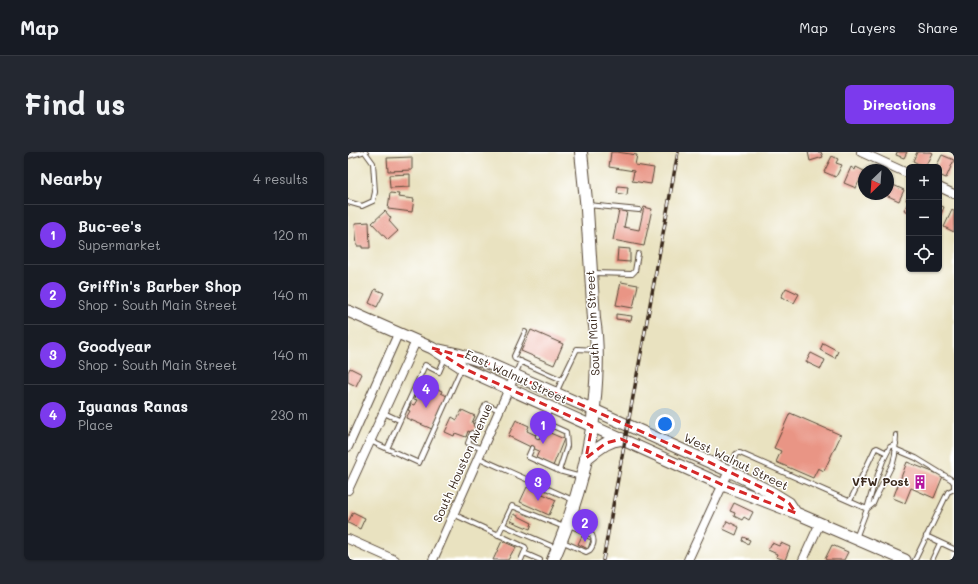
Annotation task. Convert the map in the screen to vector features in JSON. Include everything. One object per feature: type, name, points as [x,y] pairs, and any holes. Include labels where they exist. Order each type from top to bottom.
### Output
[{"type":"main road","name":"South Main Street","points":[[557,550],[582,477],[592,433],[597,379],[596,334],[581,152]]},
{"type":"main road","points":[[586,458],[606,443],[615,439],[621,439]]},
{"type":"street","points":[[861,152],[906,173]]},
{"type":"street","points":[[942,188],[954,194]]},
{"type":"street","name":"East Walnut Street","points":[[348,311],[447,354],[487,363],[594,410]]},
{"type":"street","points":[[348,447],[398,334]]},
{"type":"street","points":[[348,490],[416,341]]},
{"type":"street","name":"East Walnut Street","points":[[447,354],[462,367],[592,426]]},
{"type":"street","name":"South Houston Avenue","points":[[433,560],[515,375]]},
{"type":"street","name":"West Walnut Street","points":[[594,410],[729,471],[771,492],[789,503],[796,513]]},
{"type":"street","name":"West Walnut Street","points":[[592,426],[723,485],[796,513],[905,560]]},
{"type":"street","points":[[688,560],[729,471]]},
{"type":"street","points":[[803,560],[820,523]]},
{"type":"street","points":[[349,541],[395,560]]},
{"type":"lane","points":[[348,156],[363,152],[373,163],[375,192],[373,201],[362,206],[348,202]]},
{"type":"lane","points":[[586,205],[639,210]]},
{"type":"lane","points":[[591,273],[632,274],[635,271],[638,254]]},
{"type":"lane","points":[[525,332],[514,356],[515,359],[562,380]]},
{"type":"lane","points":[[556,394],[576,349],[597,350]]},
{"type":"lane","points":[[387,449],[425,365],[439,372],[447,354]]},
{"type":"lane","points":[[515,375],[521,362]]},
{"type":"lane","points":[[370,441],[419,463],[462,367]]},
{"type":"lane","points":[[476,425],[486,404],[499,410]]},
{"type":"lane","points":[[538,436],[550,407]]},
{"type":"lane","points":[[383,413],[400,420]]},
{"type":"lane","points":[[544,422],[566,432],[567,446],[559,471]]},
{"type":"lane","points":[[472,433],[468,443],[482,449]]},
{"type":"lane","points":[[867,508],[873,504],[893,463],[896,447],[896,435]]},
{"type":"lane","points":[[856,539],[873,488],[887,453],[890,447],[896,447],[952,480],[954,483],[954,489],[948,492],[915,560]]},
{"type":"lane","points":[[532,448],[528,457],[559,471],[582,477]]},
{"type":"lane","points":[[850,501],[875,449],[877,448],[887,453]]},
{"type":"lane","points":[[729,471],[736,454],[740,453],[867,508]]},
{"type":"lane","points":[[478,458],[575,501]]},
{"type":"lane","points":[[498,535],[512,506],[592,535],[594,544],[590,550],[586,552],[557,550],[503,525]]},
{"type":"lane","points":[[453,514],[525,547],[526,549],[521,560]]},
{"type":"lane","points":[[926,536],[954,549]]},
{"type":"lane","points":[[932,560],[940,542]]},
{"type":"lane","points":[[524,553],[540,560]]},
{"type":"highlighted area","points":[[432,348],[487,363],[694,455],[771,492],[789,503],[796,513],[723,485],[621,439],[606,443],[586,458],[592,426],[465,369]]},
{"type":"building","points":[[611,152],[637,155],[635,165],[654,168],[651,184],[632,181],[634,171],[609,167]]},
{"type":"building","points":[[808,152],[821,152],[823,157],[810,161]]},
{"type":"building","points":[[897,152],[907,152],[904,158],[896,155]]},
{"type":"building","points":[[917,152],[932,153],[926,164],[919,164],[913,161]]},
{"type":"building","points":[[942,155],[954,160],[946,178],[942,176],[942,164],[938,164]]},
{"type":"building","points":[[832,156],[838,159],[836,163],[842,165],[836,177],[824,172]]},
{"type":"building","points":[[412,157],[412,170],[388,171],[387,158]]},
{"type":"building","points":[[851,167],[855,170],[856,167],[858,168],[858,184],[856,188],[844,183]]},
{"type":"building","points":[[410,174],[410,187],[390,188],[389,175]]},
{"type":"building","points":[[894,185],[904,190],[899,201],[894,199]]},
{"type":"building","points":[[618,186],[628,187],[627,195],[617,193]]},
{"type":"building","points":[[390,193],[399,194],[398,197],[414,199],[412,212],[388,209]]},
{"type":"building","points":[[644,207],[652,209],[644,246],[613,240],[619,210],[627,212],[624,227],[639,230]]},
{"type":"building","points":[[952,210],[954,211],[954,232],[944,227]]},
{"type":"building","points":[[385,211],[391,218],[389,221],[398,231],[388,240],[372,223]]},
{"type":"building","points":[[369,222],[370,248],[362,248],[362,246],[357,246],[355,223]]},
{"type":"building","points":[[618,248],[630,249],[630,262],[617,261]]},
{"type":"building","points":[[621,282],[638,285],[633,308],[616,305]]},
{"type":"building","points":[[786,288],[799,294],[794,303],[781,297]]},
{"type":"building","points":[[375,289],[384,293],[377,307],[369,303]]},
{"type":"building","points":[[616,314],[632,316],[631,321],[616,319]]},
{"type":"building","points":[[531,330],[563,344],[554,365],[521,351]]},
{"type":"building","points":[[823,343],[838,351],[835,358],[820,350]]},
{"type":"building","points":[[811,353],[825,360],[821,369],[806,362]]},
{"type":"building","points":[[350,368],[362,374],[356,386],[348,382],[348,372]]},
{"type":"building","points":[[422,382],[442,391],[441,393],[447,396],[432,429],[406,418],[410,411],[408,410],[411,404],[414,405],[417,400],[414,399],[416,392],[419,394],[422,389],[419,388]]},
{"type":"building","points":[[462,410],[475,416],[472,423],[477,425],[473,433],[468,431],[466,437],[455,433],[454,436],[445,432],[452,417],[457,420]]},
{"type":"building","points":[[790,413],[841,435],[824,471],[818,468],[813,478],[776,462],[781,451],[774,448]]},
{"type":"building","points":[[516,420],[529,426],[527,431],[544,439],[548,432],[564,439],[553,466],[536,458],[539,451],[508,436]]},
{"type":"building","name":"VFW Post","points":[[907,462],[943,476],[934,498],[911,488],[905,503],[893,498]]},
{"type":"building","points":[[527,487],[556,500],[549,515],[520,502]]},
{"type":"building","points":[[734,503],[753,512],[749,520],[744,517],[742,520],[734,516],[735,513],[730,511]]},
{"type":"building","points":[[353,512],[365,518],[360,529],[348,523]]},
{"type":"building","points":[[514,514],[532,523],[530,529],[511,521]]},
{"type":"building","points":[[727,521],[739,527],[736,535],[723,529]]},
{"type":"building","points":[[582,536],[591,540],[588,549],[578,544]]},
{"type":"building","points":[[743,537],[750,540],[748,544],[742,541]]},
{"type":"building","points":[[502,541],[516,547],[514,552],[513,551],[508,560],[493,560]]},
{"type":"building","points":[[772,543],[779,546],[781,543],[790,547],[785,560],[776,557],[777,554],[768,550]]},
{"type":"building","points":[[832,545],[848,552],[844,560],[825,559]]},
{"type":"railway","points":[[603,560],[678,152]]},
{"type":"place","name":"Iguanas Ranas","points":[[426,408]]},
{"type":"place","name":"Buc-ee's","points":[[543,444]]},
{"type":"place","name":"VFW Post","points":[[920,482]]},
{"type":"place","name":"Goodyear","points":[[538,501]]},
{"type":"place","name":"Griffin's Barber Shop","points":[[585,542]]}]
